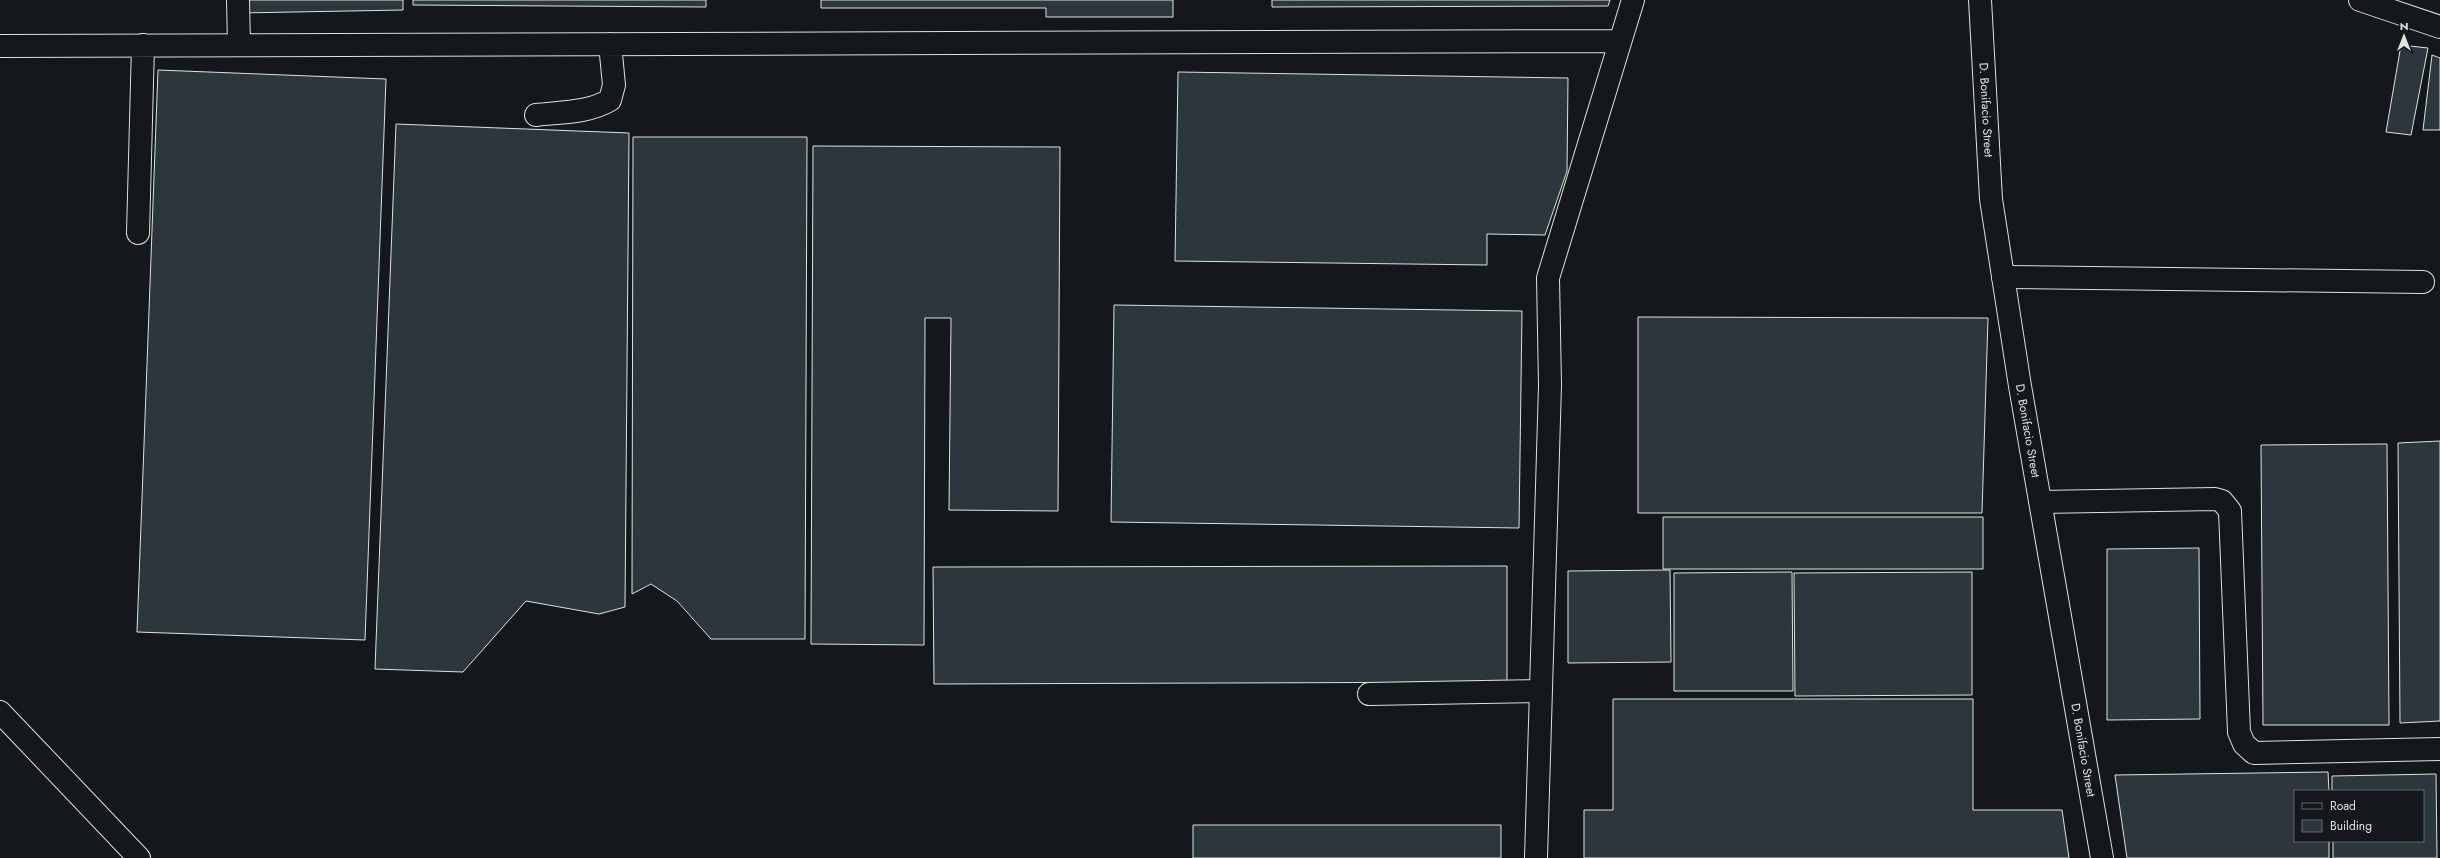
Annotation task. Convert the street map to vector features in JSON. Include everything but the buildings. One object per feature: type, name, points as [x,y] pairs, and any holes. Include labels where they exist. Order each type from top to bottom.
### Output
[{"type":"main road","points":[[238,0],[239,45]]},
{"type":"main road","points":[[1536,858],[1550,385],[1548,278],[1633,0]]},
{"type":"main road","name":"D. Bonifacio Street","points":[[1980,0],[1991,199],[2102,858]]},
{"type":"main road","points":[[2360,0],[2440,27]]},
{"type":"main road","points":[[0,46],[1620,41]]},
{"type":"main road","points":[[536,114],[587,109],[599,106],[610,100],[614,85],[610,44]]},
{"type":"main road","points":[[138,233],[143,45]]},
{"type":"main road","points":[[2003,277],[2423,282]]},
{"type":"main road","points":[[2041,502],[2215,499],[2227,505],[2230,511],[2239,732],[2244,744],[2254,753],[2440,749]]},
{"type":"main road","points":[[1369,694],[1541,691]]},
{"type":"main road","points":[[0,712],[139,858]]}]
